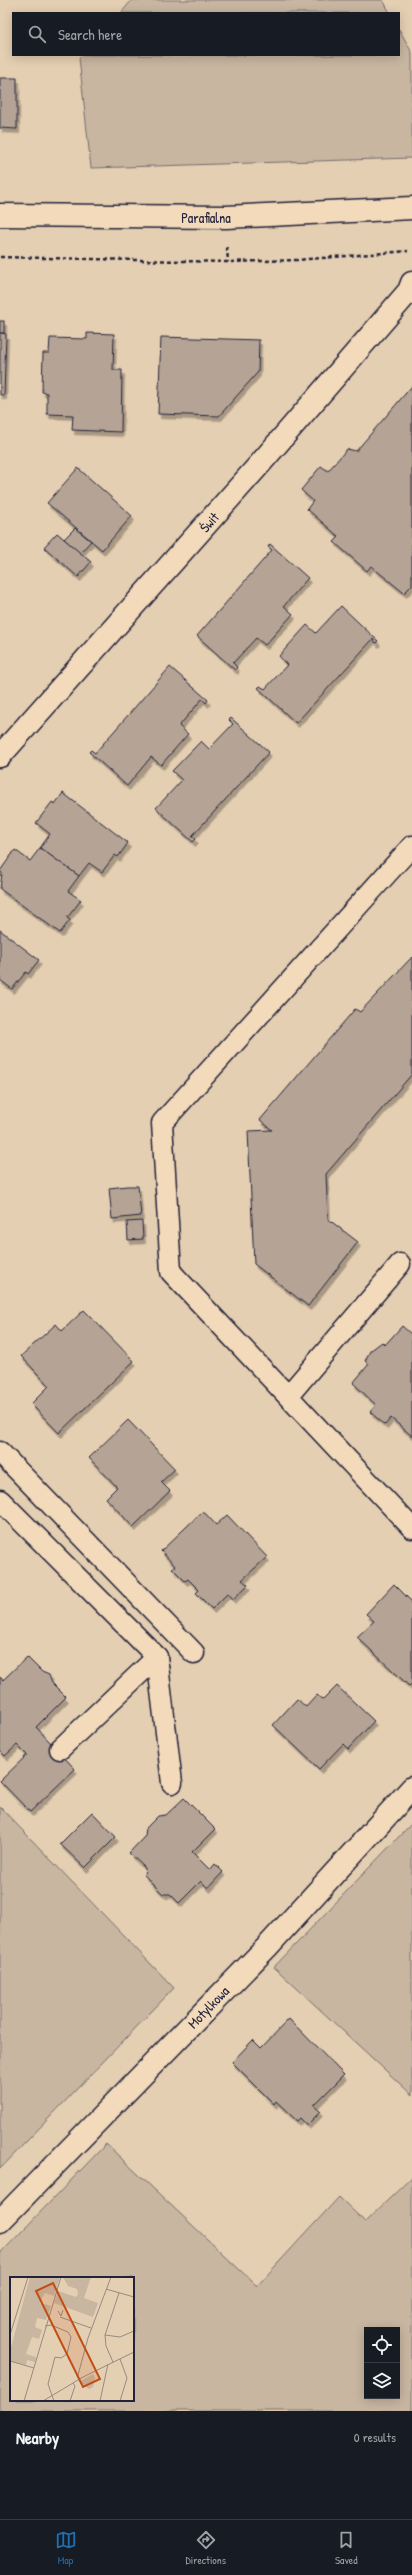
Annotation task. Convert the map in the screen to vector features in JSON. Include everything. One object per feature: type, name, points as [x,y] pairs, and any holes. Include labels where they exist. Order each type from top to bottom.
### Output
[{"type":"street","name":"Parafialna","points":[[0,215],[226,217],[412,208]]},
{"type":"street","name":"Świt","points":[[0,756],[269,454],[409,291],[412,283]]},
{"type":"street","name":"Motylkowa","points":[[0,2221],[267,1946],[412,1788]]},
{"type":"lane","points":[[412,846],[162,1123],[171,1272],[412,1528]]},
{"type":"lane","points":[[288,1396],[400,1264]]},
{"type":"lane","points":[[0,1452],[194,1653]]},
{"type":"lane","points":[[0,1500],[157,1657],[172,1783]]},
{"type":"lane","points":[[60,1749],[157,1657]]},
{"type":"path","points":[[0,257],[228,262],[297,260],[412,251]]},
{"type":"shaded area","points":[[132,0],[383,0],[389,12],[122,12]]},
{"type":"shaded area","points":[[400,31],[412,53],[412,158],[91,168],[79,58],[81,56],[400,56]]},
{"type":"shaded area","points":[[0,1807],[174,1988],[0,2169]]},
{"type":"shaded area","points":[[412,1823],[412,2095],[274,1967]]},
{"type":"shaded area","points":[[106,2144],[257,2286],[339,2197],[365,2222],[412,2177],[412,2411],[0,2411],[0,2254]]},
{"type":"building","points":[[0,78],[17,78],[17,129],[0,128]]},
{"type":"building","points":[[0,321],[4,321],[4,333],[0,333]]},
{"type":"building","points":[[0,333],[6,334],[4,395],[0,395]]},
{"type":"building","points":[[87,333],[114,334],[113,370],[122,370],[121,432],[72,430],[73,415],[47,414],[47,393],[42,392],[43,353],[49,353],[50,338],[87,339]]},
{"type":"building","points":[[161,337],[259,340],[258,372],[219,416],[158,414]]},
{"type":"building","points":[[412,386],[412,585],[404,593],[371,566],[367,571],[334,542],[339,537],[307,509],[313,501],[301,490],[321,466],[328,471],[347,449],[356,451]]},
{"type":"building","points":[[78,468],[132,516],[102,550],[47,503]]},
{"type":"building","points":[[75,528],[91,541],[80,553],[64,539]]},
{"type":"building","points":[[57,533],[91,562],[78,577],[44,547]]},
{"type":"building","points":[[270,544],[308,578],[284,606],[293,614],[265,645],[256,638],[233,663],[237,667],[235,670],[197,636],[272,550],[268,547]]},
{"type":"building","points":[[341,606],[378,641],[376,643],[373,639],[296,723],[258,688],[260,686],[265,689],[287,665],[279,656],[307,625],[316,633]]},
{"type":"building","points":[[170,667],[208,700],[206,703],[202,699],[179,726],[188,734],[161,765],[151,757],[127,786],[89,752],[91,750],[95,753]]},
{"type":"building","points":[[231,718],[269,752],[192,836],[196,839],[193,842],[156,808],[182,780],[172,771],[201,741],[209,749],[233,724],[229,720]]},
{"type":"building","points":[[63,793],[128,843],[118,857],[115,855],[102,872],[89,863],[79,876],[40,848],[50,834],[36,823],[52,802],[55,804]]},
{"type":"building","points":[[40,848],[79,876],[68,891],[81,900],[67,918],[70,920],[60,933],[0,889],[2,873],[0,871],[15,850],[30,861]]},
{"type":"building","points":[[0,930],[39,960],[28,974],[26,972],[12,989],[0,980]]},
{"type":"building","points":[[412,957],[412,1074],[326,1174],[328,1219],[358,1242],[308,1306],[254,1264],[248,1131],[272,1130],[260,1120],[355,1009],[360,1012]]},
{"type":"building","points":[[138,1186],[141,1216],[112,1219],[109,1188]]},
{"type":"building","points":[[142,1221],[143,1239],[128,1240],[127,1222]]},
{"type":"building","points":[[84,1310],[134,1361],[59,1433],[31,1404],[49,1386],[21,1356],[56,1324],[62,1331]]},
{"type":"building","points":[[402,1326],[412,1335],[412,1436],[391,1418],[385,1425],[370,1412],[376,1405],[353,1383],[369,1364],[365,1361],[370,1351],[382,1342],[385,1345]]},
{"type":"building","points":[[128,1420],[175,1469],[161,1482],[170,1491],[133,1527],[106,1498],[117,1487],[89,1458]]},
{"type":"building","points":[[203,1511],[216,1525],[227,1515],[267,1557],[242,1580],[248,1585],[233,1599],[228,1593],[212,1609],[196,1593],[199,1590],[188,1579],[185,1581],[172,1568],[175,1566],[161,1551]]},
{"type":"building","points":[[394,1584],[412,1602],[412,1683],[409,1686],[357,1637],[374,1621],[366,1614]]},
{"type":"building","points":[[27,1657],[42,1672],[49,1675],[52,1683],[66,1697],[36,1727],[75,1769],[30,1812],[0,1781],[27,1755],[17,1745],[5,1756],[0,1751],[0,1677],[3,1680]]},
{"type":"building","points":[[337,1686],[374,1721],[348,1749],[343,1744],[319,1769],[273,1725],[297,1699],[306,1707],[317,1695],[323,1700]]},
{"type":"building","points":[[184,1798],[215,1829],[192,1852],[210,1870],[215,1864],[223,1872],[208,1888],[201,1881],[179,1903],[170,1894],[163,1894],[144,1875],[145,1868],[129,1853],[145,1836],[146,1828],[158,1816],[166,1815]]},
{"type":"building","points":[[92,1812],[116,1837],[85,1868],[60,1844]]},
{"type":"building","points":[[289,2019],[344,2075],[314,2105],[321,2111],[307,2125],[300,2118],[297,2121],[276,2101],[274,2104],[232,2062],[253,2040],[261,2048]]}]
